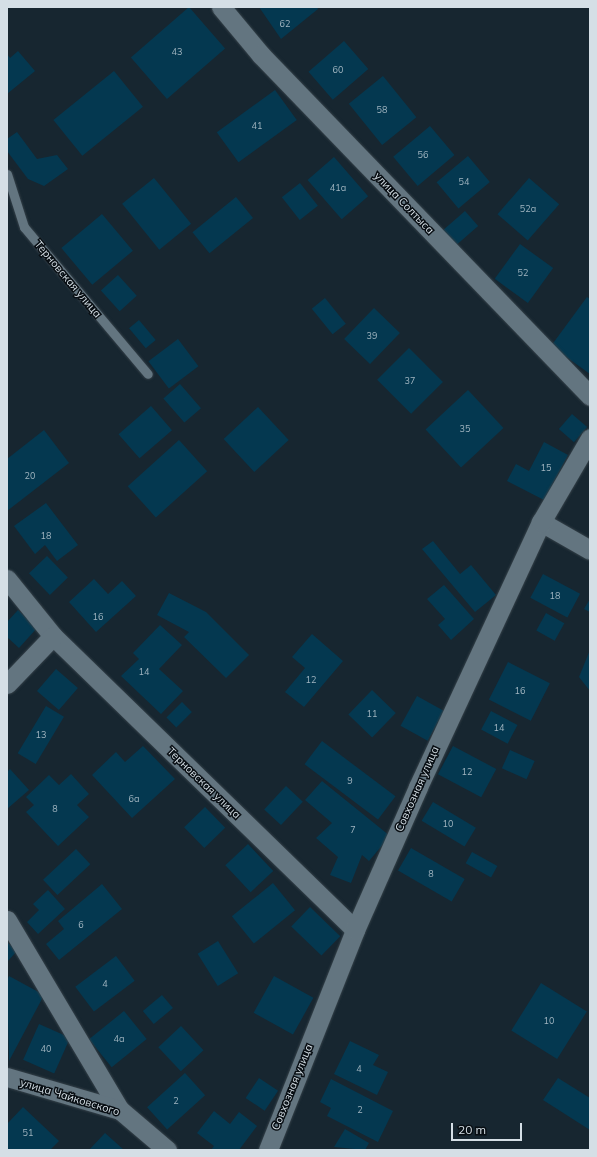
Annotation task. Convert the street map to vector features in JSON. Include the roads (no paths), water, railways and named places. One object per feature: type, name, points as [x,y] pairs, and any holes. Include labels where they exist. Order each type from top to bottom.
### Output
[{"type":"street","name":"улица Солтыса","points":[[221,7],[261,55],[590,396]]},
{"type":"street","name":"Совхозная улица","points":[[268,1150],[354,930],[541,522],[590,438]]},
{"type":"street","points":[[541,522],[590,550]]},
{"type":"street","name":"Терновская улица","points":[[7,579],[53,636],[354,930]]},
{"type":"street","points":[[7,684],[53,636]]},
{"type":"street","points":[[7,920],[120,1110]]},
{"type":"street","name":"улица Чайковского","points":[[7,1077],[120,1110],[167,1150]]},
{"type":"lane","name":"Терновская улица","points":[[7,174],[24,227],[148,374]]}]
